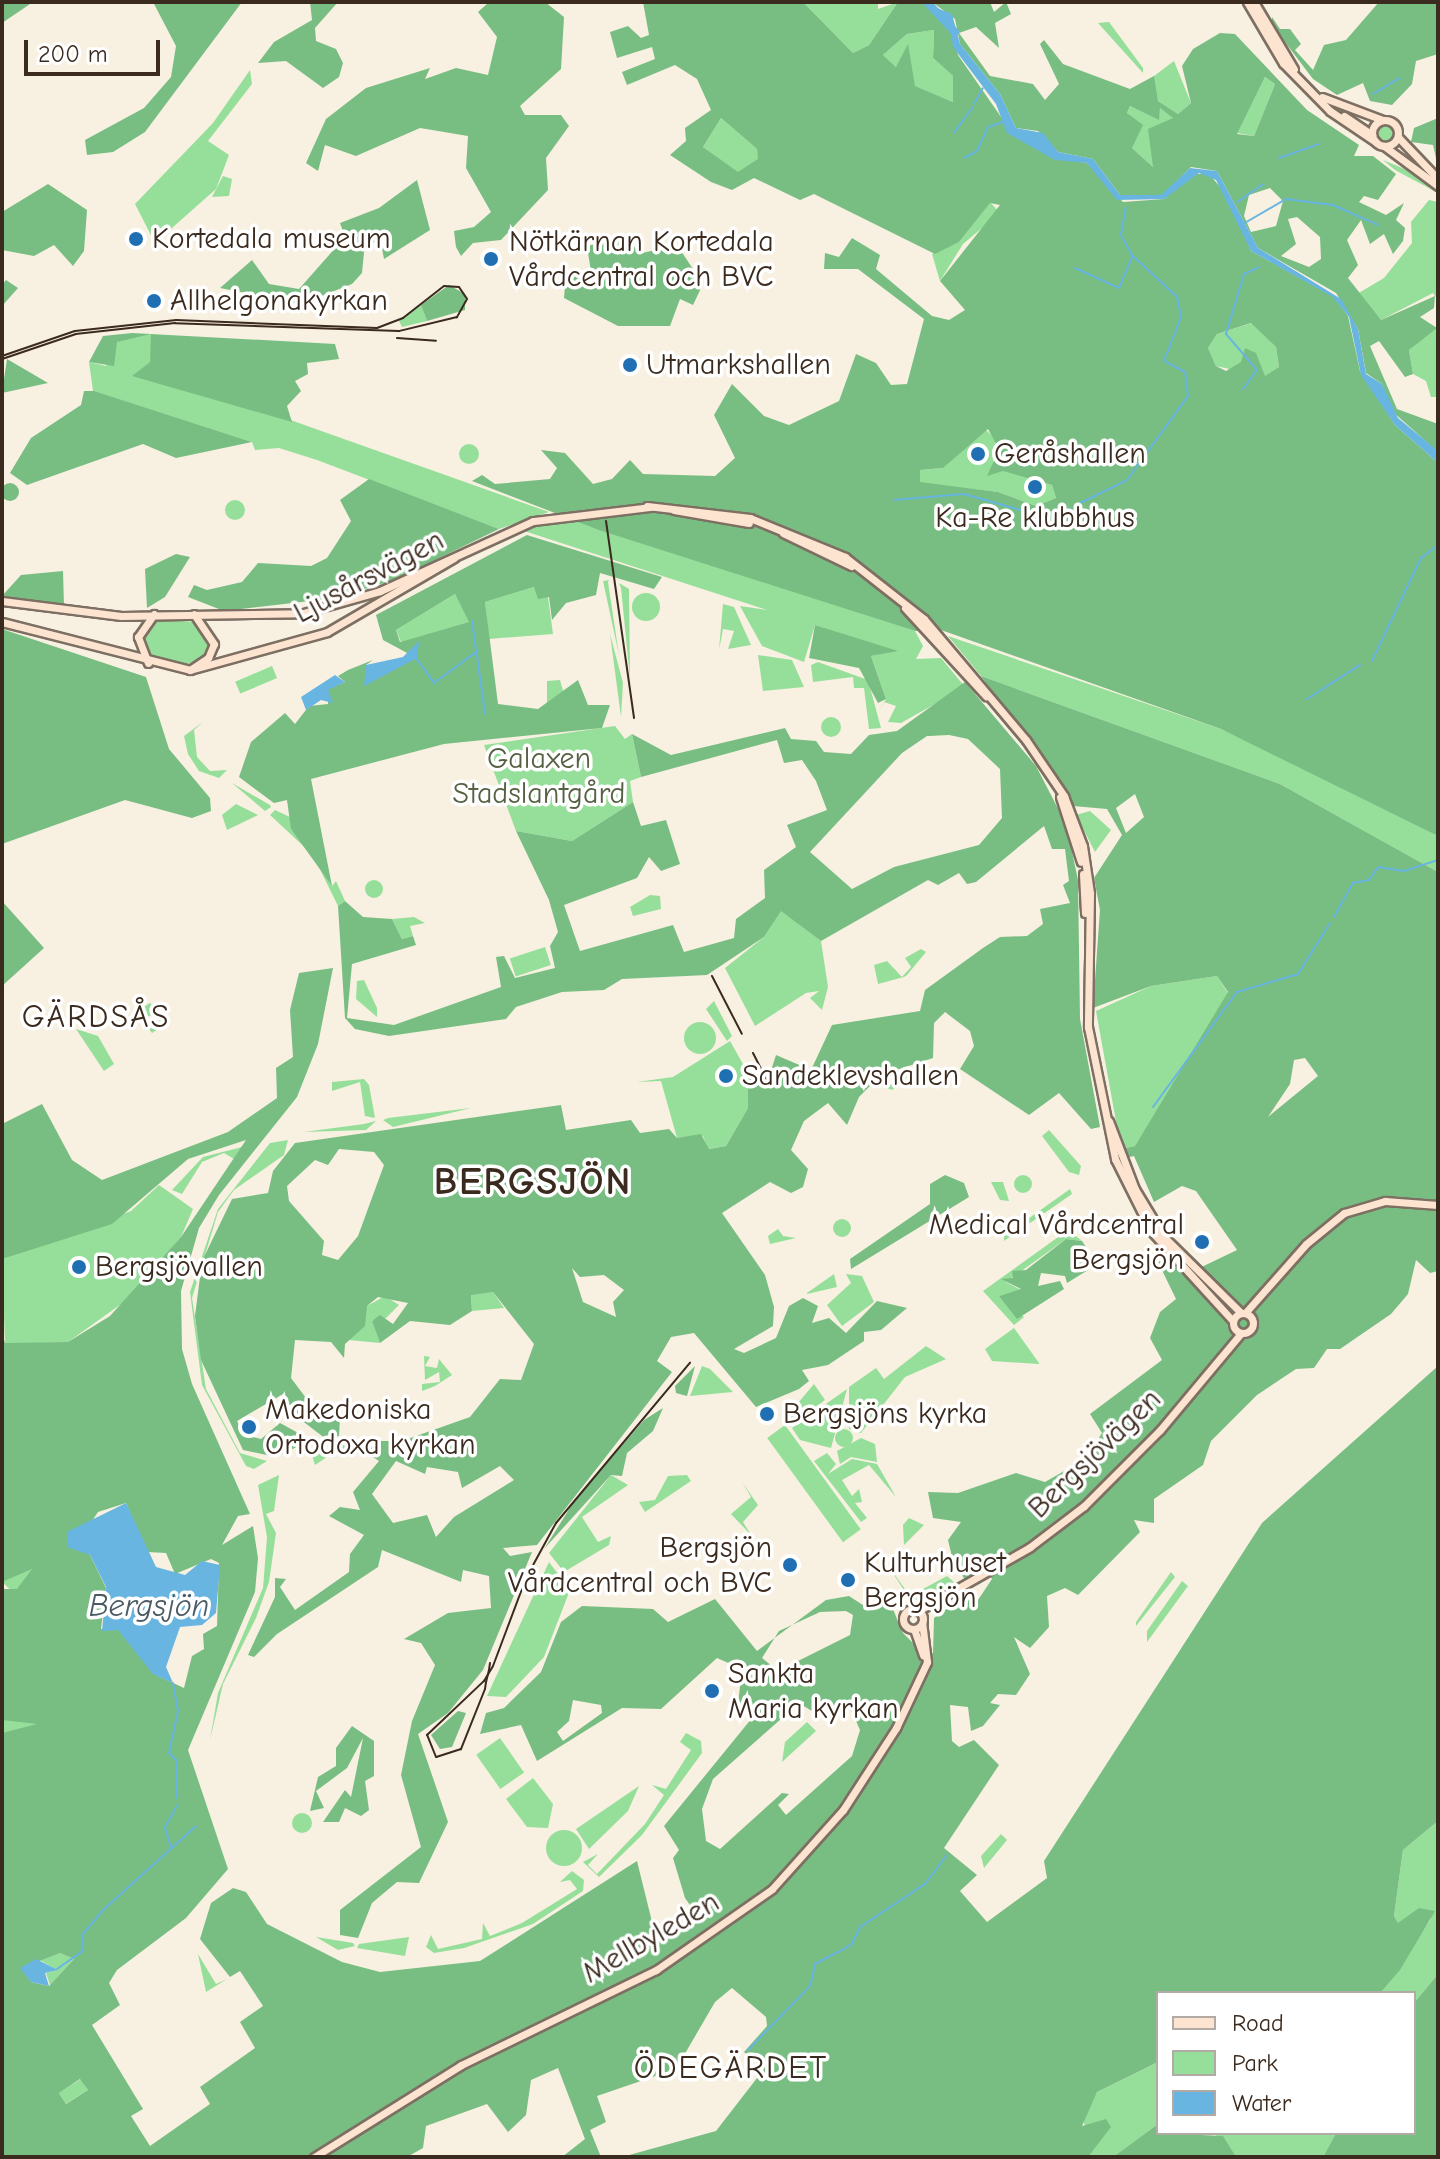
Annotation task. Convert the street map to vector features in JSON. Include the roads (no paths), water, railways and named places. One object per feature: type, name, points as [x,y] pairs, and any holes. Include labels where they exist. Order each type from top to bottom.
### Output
[{"type":"main road","points":[[1247,2],[1275,53],[1328,108],[1438,186]]},
{"type":"main road","points":[[1254,2],[1281,52],[1321,96],[1347,112],[1396,125],[1398,137],[1438,179]]},
{"type":"main road","points":[[1377,141],[1383,120]]},
{"type":"main road","points":[[1377,141],[1398,137]]},
{"type":"main road","name":"Ljusårsvägen","points":[[194,614],[262,617],[334,606],[474,544],[567,513],[647,506],[771,529],[850,566],[903,604],[999,706],[1058,788],[1081,859],[1088,943],[1088,1027],[1100,1097],[1136,1206],[1233,1323]]},
{"type":"main road","name":"Ljusårsvägen","points":[[190,670],[327,632],[474,544]]},
{"type":"main road","points":[[2,601],[154,614],[194,614],[214,644],[208,658],[190,670],[149,664],[2,622]]},
{"type":"main road","points":[[149,664],[138,637],[154,614]]},
{"type":"main road","name":"Ljusårsvägen","points":[[1100,1097],[1153,1221],[1197,1276],[1243,1313]]},
{"type":"main road","name":"Bergsjövägen","points":[[1221,1353],[1233,1323],[1268,1289],[1315,1235],[1349,1211],[1390,1201],[1438,1205]]},
{"type":"main road","name":"Bergsjövägen","points":[[918,1611],[946,1597],[1084,1506],[1160,1430],[1221,1353],[1253,1320],[1268,1289]]},
{"type":"main road","points":[[1243,1313],[1253,1320]]},
{"type":"main road","points":[[1233,1323],[1241,1333]]},
{"type":"main road","name":"Bergsjövägen","points":[[914,1629],[946,1597]]},
{"type":"main road","points":[[918,1611],[922,1622],[924,1665],[914,1629],[903,1617],[918,1611]]},
{"type":"main road","name":"Mellbyleden","points":[[314,2157],[461,2065],[656,1970],[766,1894],[862,1784],[924,1665]]},
{"type":"water","points":[[922,2],[952,14],[960,44],[1000,94],[1016,128],[1043,133],[1058,152],[1093,159],[1120,195],[1161,195],[1190,168],[1217,171],[1258,248],[1341,299],[1358,329],[1366,374],[1382,384],[1398,418],[1438,451],[1438,463],[1395,425],[1361,375],[1349,317],[1333,297],[1251,251],[1216,180],[1199,173],[1164,199],[1117,200],[1087,163],[1055,160],[1007,133],[996,104],[953,47],[948,20]]},
{"type":"water","points":[[419,641],[417,658],[364,686],[366,665],[403,657]]},
{"type":"water","points":[[335,675],[345,682],[328,690],[333,703],[321,700],[306,710],[301,697]]},
{"type":"water","name":"Bergsjön","points":[[126,1503],[156,1567],[185,1575],[202,1561],[220,1565],[216,1613],[202,1625],[180,1627],[166,1667],[173,1683],[153,1674],[118,1630],[102,1631],[106,1587],[90,1555],[67,1547],[67,1532]]},
{"type":"water","points":[[36,1959],[58,1970],[45,1973],[49,1986],[31,1982],[20,1968]]},
{"type":"waterway","points":[[927,2],[955,32]]},
{"type":"waterway","points":[[1373,94],[1400,78]]},
{"type":"waterway","points":[[974,104],[983,88]]},
{"type":"waterway","points":[[954,133],[972,108]]},
{"type":"waterway","points":[[964,158],[977,151],[988,127],[1007,121]]},
{"type":"waterway","points":[[1279,158],[1319,144]]},
{"type":"waterway","points":[[1237,202],[1264,184]]},
{"type":"waterway","points":[[1243,224],[1286,199],[1333,205],[1378,225]]},
{"type":"waterway","points":[[1074,506],[1127,480],[1188,396],[1185,372],[1164,361],[1181,317],[1177,297],[1132,255],[1121,235],[1126,207]]},
{"type":"waterway","points":[[1075,268],[1119,288],[1132,257]]},
{"type":"waterway","points":[[1243,389],[1257,370],[1226,334],[1244,274],[1259,267]]},
{"type":"waterway","points":[[894,500],[964,494],[1045,517],[1070,509]]},
{"type":"waterway","points":[[1372,661],[1421,558],[1438,545]]},
{"type":"waterway","points":[[472,621],[485,714]]},
{"type":"waterway","points":[[416,658],[434,683],[476,652]]},
{"type":"waterway","points":[[1307,699],[1360,665]]},
{"type":"waterway","points":[[1334,917],[1353,883],[1369,880],[1378,867],[1404,871],[1438,860]]},
{"type":"waterway","points":[[1153,1107],[1237,992],[1298,974],[1330,923]]},
{"type":"waterway","points":[[173,1683],[178,1711],[169,1753],[177,1761],[177,1798]]},
{"type":"waterway","points":[[171,1847],[165,1827],[177,1805]]},
{"type":"waterway","points":[[57,1969],[83,1951],[83,1934],[103,1910],[196,1826]]},
{"type":"waterway","points":[[748,2050],[810,1986],[815,1964],[851,1945],[860,1927],[925,1884],[947,1855]]},
{"type":"tram line","points":[[2,356],[75,331],[176,320],[377,328],[403,318],[444,286],[459,287],[467,299],[457,317],[399,331],[175,323],[76,334],[2,359]]},
{"type":"tram line","points":[[397,338],[436,341]]},
{"type":"tram line","points":[[606,521],[634,718]]},
{"type":"tram line","points":[[712,976],[742,1034]]},
{"type":"tram line","points":[[753,1053],[766,1079]]},
{"type":"tram line","points":[[490,1663],[489,1670],[486,1682],[485,1689],[461,1749],[436,1757],[427,1735],[484,1681],[493,1666],[526,1578],[556,1523],[690,1363]]},
{"type":"place","name":"Kortedala museum","points":[[136,239]]},
{"type":"place","name":"Nötkärnan Kortedala Vårdcentral och BVC","points":[[491,259]]},
{"type":"place","name":"Allhelgonakyrkan","points":[[154,301]]},
{"type":"place","name":"Utmarkshallen","points":[[630,365]]},
{"type":"place","name":"Geråshallen","points":[[978,454]]},
{"type":"place","name":"Ka-Re klubbhus","points":[[1035,487]]},
{"type":"place","name":"Sandeklevshallen","points":[[726,1076]]},
{"type":"place","name":"Medical Vårdcentral Bergsjön","points":[[1202,1242]]},
{"type":"place","name":"Bergsjövallen","points":[[79,1267]]},
{"type":"place","name":"Bergsjöns kyrka","points":[[767,1414]]},
{"type":"place","name":"Makedoniska Ortodoxa kyrkan","points":[[249,1427]]},
{"type":"place","name":"Bergsjön Vårdcentral och BVC","points":[[790,1565]]},
{"type":"place","name":"Kulturhuset Bergsjön","points":[[848,1580]]},
{"type":"place","name":"Sankta Maria kyrkan","points":[[712,1691]]},
{"type":"district","name":"GÄRDSÅS","points":[[96,1017]]},
{"type":"district","name":"BERGSJÖN","points":[[533,1183]]},
{"type":"district","name":"ÖDEGÄRDET","points":[[731,2068]]},
{"type":"park label","name":"Galaxen Stadslantgård","points":[[539,776]]}]
